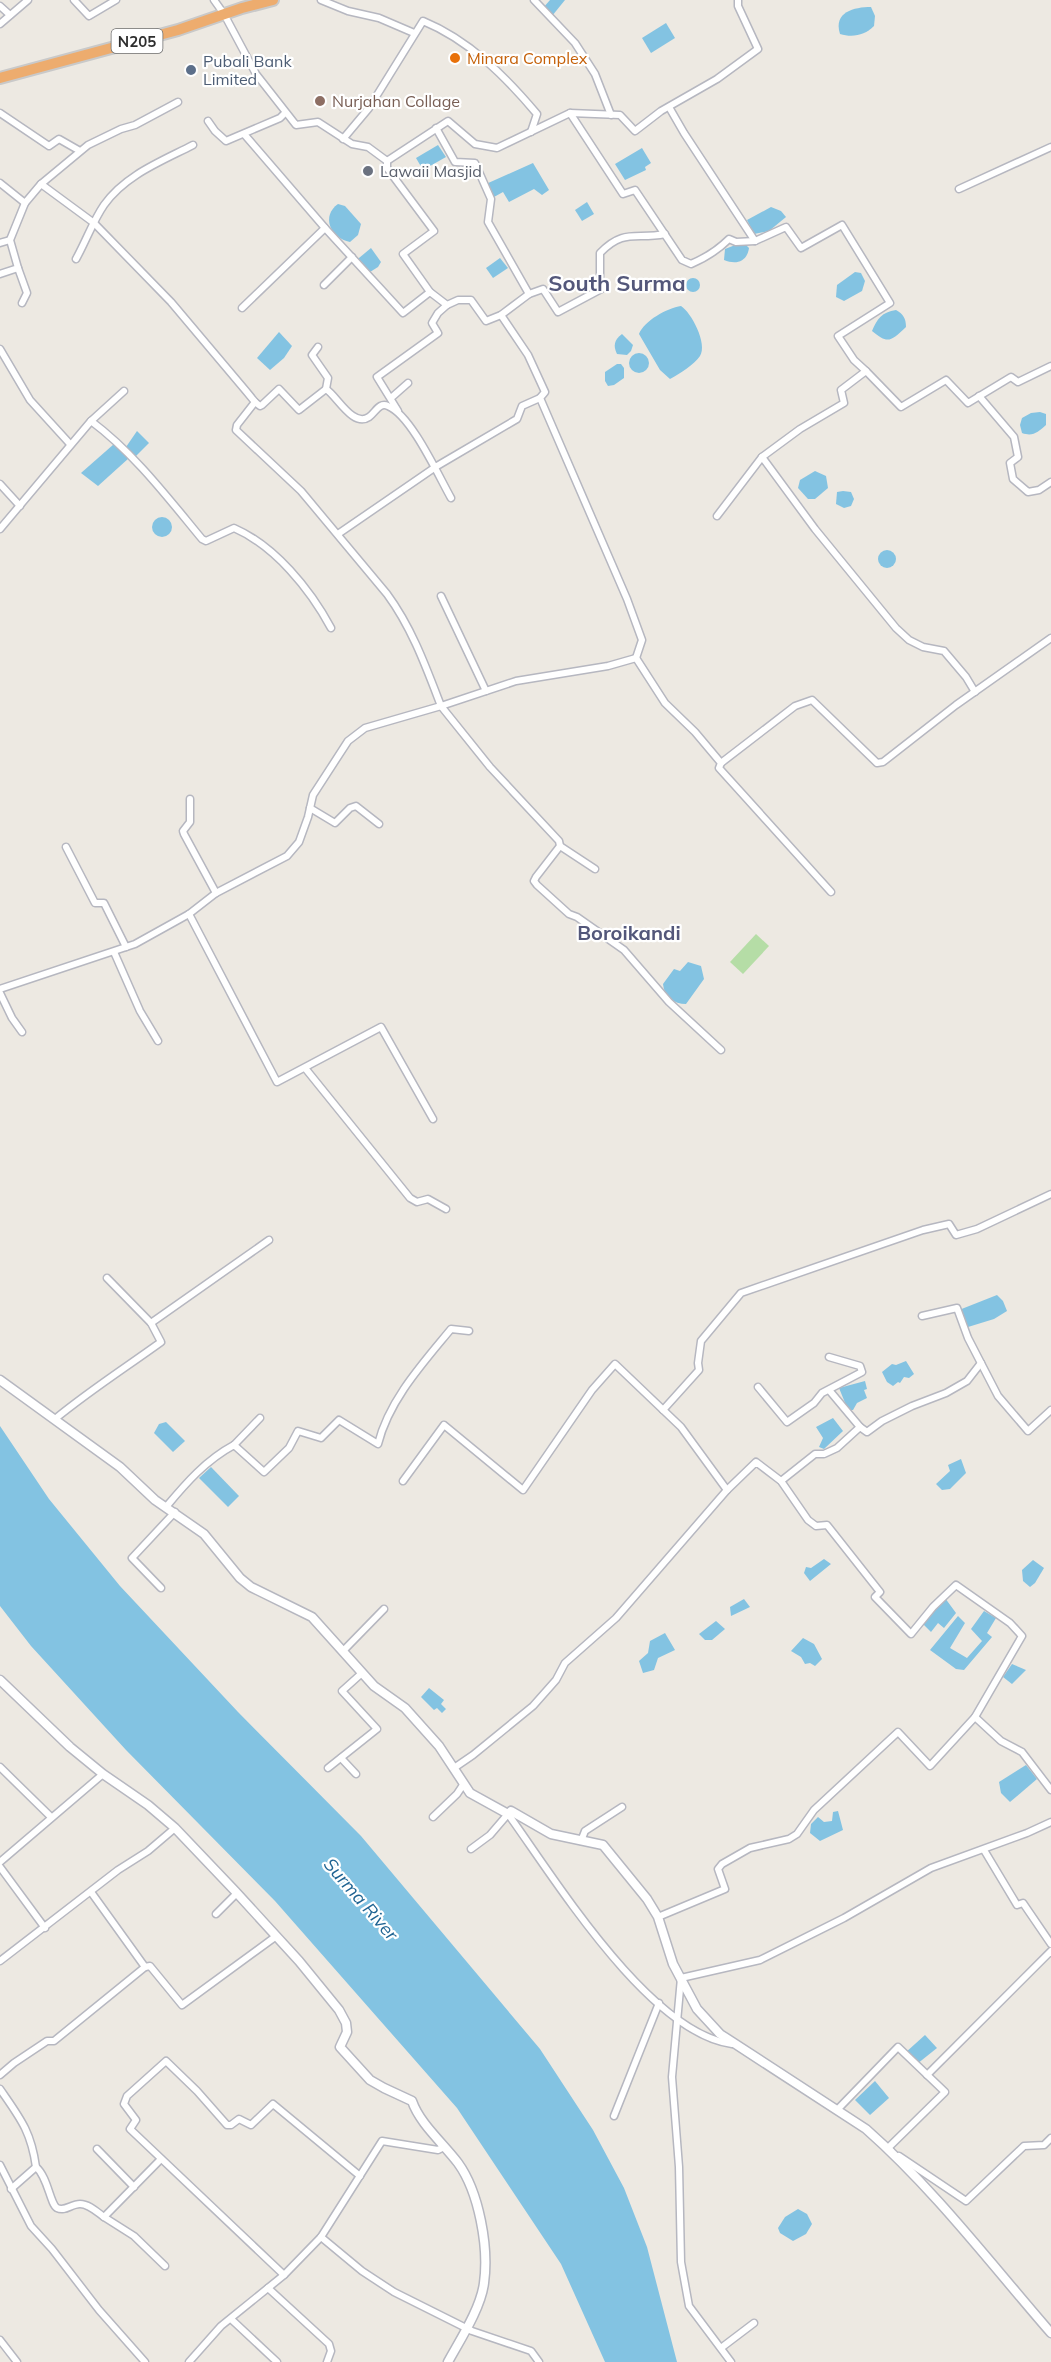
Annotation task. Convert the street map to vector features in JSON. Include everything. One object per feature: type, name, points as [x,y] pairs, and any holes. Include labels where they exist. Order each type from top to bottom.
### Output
[{"type":"highway","name":"N205","points":[[0,78],[178,30],[273,0]]},
{"type":"street","points":[[0,24],[28,0]]},
{"type":"street","points":[[74,0],[89,16],[116,0]]},
{"type":"street","points":[[214,0],[224,14],[255,74],[296,125],[318,122],[352,144],[368,147],[387,161]]},
{"type":"street","points":[[321,0],[348,11],[379,18],[414,33]]},
{"type":"street","points":[[534,0],[575,42],[595,74],[611,115]]},
{"type":"street","points":[[387,161],[448,121],[475,144],[497,148],[570,113],[620,116],[635,131],[669,107],[717,79],[758,49],[738,6],[738,0]]},
{"type":"street","points":[[0,6],[10,15]]},
{"type":"street","points":[[343,139],[369,108],[423,21],[444,30],[495,67],[514,86],[537,114],[531,132]]},
{"type":"street","points":[[22,303],[27,292],[10,240],[25,203],[41,184],[88,145],[150,118],[178,102]]},
{"type":"street","points":[[669,107],[755,241]]},
{"type":"street","points":[[0,113],[49,146],[59,140],[80,151]]},
{"type":"street","points":[[208,121],[215,132],[226,141],[280,118],[285,113]]},
{"type":"street","points":[[570,113],[622,194],[635,190],[682,260],[691,264],[719,249],[729,239],[736,242],[755,241],[786,227],[801,248],[842,225],[890,303],[838,336],[854,360],[901,406],[946,380],[968,403],[1011,377],[1018,382],[1051,366]]},
{"type":"street","points":[[436,128],[455,162],[475,163],[491,199],[488,222],[529,294]]},
{"type":"street","points":[[244,134],[325,228],[403,313],[430,292]]},
{"type":"street","points":[[76,259],[105,204],[134,177],[155,163],[193,145]]},
{"type":"street","points":[[959,189],[1051,147]]},
{"type":"street","points":[[387,161],[387,168],[434,231],[403,254],[430,292],[447,305]]},
{"type":"street","points":[[0,183],[25,203]]},
{"type":"street","points":[[41,184],[94,223],[171,302],[255,402],[262,405],[279,389],[299,410],[326,389],[328,378],[312,355],[318,347]]},
{"type":"street","points":[[242,308],[325,228]]},
{"type":"street","points":[[451,498],[415,432],[398,412],[377,377],[438,333],[432,323],[447,305],[458,300],[471,300],[484,321],[501,315],[529,294],[543,289],[558,312],[603,288],[600,278],[600,253],[607,246],[629,235],[665,234]]},
{"type":"street","points":[[0,242],[10,240]]},
{"type":"street","points":[[324,285],[352,257]]},
{"type":"street","points":[[0,274],[18,268]]},
{"type":"street","points":[[338,534],[434,469],[517,419],[522,406],[540,398],[545,392],[532,364],[501,315]]},
{"type":"street","points":[[0,349],[30,400],[70,444]]},
{"type":"street","points":[[717,516],[762,457],[800,429],[844,403],[841,390],[866,371]]},
{"type":"street","points":[[391,398],[408,383]]},
{"type":"street","points":[[326,389],[354,417],[361,420],[368,418],[380,406],[386,405],[398,412]]},
{"type":"street","points":[[0,529],[70,444],[124,391]]},
{"type":"street","points":[[980,396],[1014,437],[1018,457],[1011,463],[1013,478],[1029,492],[1039,490],[1051,482]]},
{"type":"street","points":[[540,398],[627,599],[642,640],[636,658]]},
{"type":"street","points":[[255,402],[237,425],[236,430],[301,491],[398,609],[422,655],[441,706],[490,767],[559,841],[560,846],[595,869]]},
{"type":"street","points":[[91,421],[112,437],[138,464],[202,539],[206,541],[234,528],[250,535],[301,584],[317,603],[331,628]]},
{"type":"street","points":[[762,457],[815,529],[896,628],[909,640],[923,647],[944,651],[966,677],[975,692]]},
{"type":"street","points":[[0,484],[20,506]]},
{"type":"street","points":[[441,596],[486,691]]},
{"type":"street","points":[[831,892],[718,768],[721,763],[795,706],[812,700],[877,763],[883,762],[1051,638]]},
{"type":"street","points":[[22,1032],[12,1018],[0,991],[114,952],[169,927],[216,893],[286,856],[299,842],[313,795],[323,777],[348,741],[365,728],[516,681],[608,666],[636,658]]},
{"type":"street","points":[[636,658],[665,703],[695,732],[721,763]]},
{"type":"street","points":[[190,799],[190,822],[183,831],[216,893]]},
{"type":"street","points":[[310,808],[335,823],[350,808],[356,806],[380,824]]},
{"type":"street","points":[[560,846],[536,877],[534,881],[537,885],[569,914],[577,917],[624,950],[669,1002],[721,1050]]},
{"type":"street","points":[[66,847],[95,903],[104,903],[126,947]]},
{"type":"street","points":[[189,914],[274,1079],[280,1082],[381,1027],[433,1119]]},
{"type":"street","points":[[114,952],[140,1011],[159,1041]]},
{"type":"street","points":[[305,1068],[410,1198],[417,1202],[428,1199],[446,1209]]},
{"type":"street","points":[[663,1410],[699,1370],[701,1341],[741,1293],[922,1230],[949,1224],[957,1235],[977,1229],[1051,1194]]},
{"type":"street","points":[[151,1323],[269,1240]]},
{"type":"street","points":[[55,1419],[98,1385],[111,1379],[161,1342],[151,1323],[107,1278]]},
{"type":"street","points":[[922,1316],[957,1308],[968,1338],[998,1396],[1028,1431],[1051,1410]]},
{"type":"street","points":[[234,1445],[264,1472],[289,1448],[298,1431],[321,1438],[339,1420],[378,1444],[384,1423],[422,1363],[451,1329],[469,1331]]},
{"type":"street","points":[[758,1387],[787,1422],[814,1403],[822,1393],[862,1372],[860,1366],[829,1357]]},
{"type":"street","points":[[829,1390],[860,1427],[867,1431],[912,1406],[946,1393],[966,1381],[981,1363]]},
{"type":"street","points":[[404,1481],[444,1425],[523,1490],[592,1390],[615,1364],[681,1427],[727,1490]]},
{"type":"street","points":[[0,1380],[120,1467],[155,1500],[204,1534],[240,1578],[261,1593],[304,1612],[318,1623],[374,1686],[405,1708],[439,1746],[470,1793],[508,1814],[602,1944],[631,1978],[676,2018],[702,2035],[717,2042],[734,2044]]},
{"type":"street","points":[[166,1507],[190,1478],[218,1453],[234,1445],[260,1418]]},
{"type":"street","points":[[781,1481],[815,1454],[824,1454],[837,1448],[860,1427]]},
{"type":"street","points":[[454,1768],[533,1706],[556,1680],[565,1663],[616,1618],[727,1490],[756,1461],[781,1481],[808,1520],[816,1526],[827,1525],[880,1592],[875,1597],[911,1634],[933,1607],[956,1585],[1010,1623],[1022,1636],[975,1717],[930,1766],[898,1732],[814,1810],[797,1834],[789,1839],[750,1848],[722,1864],[718,1869],[725,1889],[658,1917]]},
{"type":"street","points":[[161,1588],[132,1558],[175,1512]]},
{"type":"street","points":[[343,1651],[384,1609]]},
{"type":"street","points":[[328,1768],[377,1728],[342,1691],[362,1673]]},
{"type":"street","points":[[0,1680],[70,1747],[175,1828],[237,1893],[299,1961],[343,2016],[347,2032],[340,2046],[370,2080],[412,2100],[417,2115],[459,2165],[471,2187],[484,2236],[484,2284],[466,2328],[448,2362]]},
{"type":"street","points":[[975,1717],[1001,1741],[1022,1752],[1051,1790]]},
{"type":"street","points":[[341,1758],[356,1774]]},
{"type":"street","points":[[0,1767],[51,1816]]},
{"type":"street","points":[[0,1862],[51,1816],[103,1774]]},
{"type":"street","points":[[433,1817],[463,1785]]},
{"type":"street","points":[[581,1841],[585,1831],[622,1807]]},
{"type":"street","points":[[471,1849],[490,1835],[511,1811],[551,1834],[603,1845],[647,1899],[658,1917],[673,1964],[697,2009],[720,2034],[866,2129],[888,2148],[945,2209],[1051,2333]]},
{"type":"street","points":[[681,1978],[759,1960],[844,1918],[931,1868],[984,1850],[1051,1822]]},
{"type":"street","points":[[0,1961],[118,1870],[148,1851],[175,1828]]},
{"type":"street","points":[[984,1850],[1017,1905],[1023,1903],[1051,1944]]},
{"type":"street","points":[[0,1867],[45,1928]]},
{"type":"street","points":[[91,1892],[145,1967]]},
{"type":"street","points":[[216,1914],[237,1893]]},
{"type":"street","points":[[0,2075],[48,2041],[54,2041],[145,1967],[150,1966],[182,2005],[276,1937]]},
{"type":"street","points":[[927,2075],[1051,1951]]},
{"type":"street","points":[[681,1978],[672,2077],[679,2167],[681,2262],[689,2306],[731,2362]]},
{"type":"street","points":[[614,2116],[658,2003]]},
{"type":"street","points":[[837,2110],[898,2048],[945,2092],[888,2148]]},
{"type":"street","points":[[284,2275],[130,2129],[136,2120],[124,2104],[127,2096],[166,2061],[227,2125],[239,2119],[252,2125],[273,2104],[360,2176]]},
{"type":"street","points":[[0,2089],[24,2124],[32,2143],[36,2167],[46,2180],[53,2203],[57,2208],[65,2209],[71,2205],[82,2204],[134,2236],[165,2266]]},
{"type":"street","points":[[888,2148],[966,2201],[1024,2146],[1044,2145],[1051,2138]]},
{"type":"street","points":[[189,2362],[231,2319],[284,2275],[321,2237],[384,2140],[438,2150],[444,2147]]},
{"type":"street","points":[[97,2149],[134,2187]]},
{"type":"street","points":[[104,2217],[161,2159]]},
{"type":"street","points":[[0,2165],[30,2226],[52,2249],[99,2310],[145,2362]]},
{"type":"street","points":[[11,2188],[36,2167]]},
{"type":"street","points":[[321,2237],[362,2271],[394,2292],[466,2328],[531,2351],[539,2362]]},
{"type":"street","points":[[268,2288],[329,2344],[331,2351],[327,2362]]},
{"type":"street","points":[[231,2319],[277,2362]]},
{"type":"street","points":[[721,2348],[754,2323]]},
{"type":"street","points":[[0,2340],[17,2362]]},
{"type":"green space","points":[[756,934],[769,946],[743,974],[730,962]]},
{"type":"water","points":[[550,0],[565,0],[552,16],[543,8]]},
{"type":"water","points":[[871,7],[875,16],[874,26],[863,34],[854,36],[840,34],[840,20],[846,12]]},
{"type":"water","points":[[666,23],[675,38],[651,53],[642,38]]},
{"type":"water","points":[[438,145],[446,157],[423,170],[416,158]]},
{"type":"water","points":[[642,148],[651,163],[645,167],[646,170],[625,180],[615,164]]},
{"type":"water","points":[[533,163],[549,190],[542,195],[534,189],[509,202],[503,192],[494,197],[486,184]]},
{"type":"water","points":[[587,202],[594,214],[582,221],[575,210]]},
{"type":"water","points":[[338,204],[345,206],[361,224],[358,235],[350,242],[337,236],[330,226],[330,214]]},
{"type":"water","points":[[771,207],[781,211],[786,217],[769,231],[754,234],[747,220]]},
{"type":"water","points":[[743,242],[749,248],[743,259],[737,262],[724,260],[725,249]]},
{"type":"water","points":[[371,248],[381,262],[370,272],[359,262],[359,258]]},
{"type":"water","points":[[500,258],[508,268],[493,278],[486,268]]},
{"type":"water","points":[[855,272],[861,273],[865,281],[862,291],[844,301],[836,297],[837,285]]},
{"type":"water","points":[[690,278],[696,278],[700,285],[696,292],[690,292],[686,288],[686,282]]},
{"type":"water","points":[[681,306],[697,329],[702,351],[694,362],[670,379],[660,370],[639,334],[646,324],[657,316],[669,309]]},
{"type":"water","points":[[896,310],[905,321],[906,327],[901,332],[889,340],[872,331],[881,317],[887,312]]},
{"type":"water","points":[[279,332],[292,346],[284,358],[270,370],[257,358]]},
{"type":"water","points":[[622,334],[633,345],[627,355],[617,354],[615,348],[616,341]]},
{"type":"water","points":[[635,353],[643,353],[649,359],[649,367],[643,373],[635,373],[629,367],[629,359]]},
{"type":"water","points":[[621,364],[624,368],[624,378],[608,386],[605,381],[605,372]]},
{"type":"water","points":[[1031,413],[1046,414],[1046,425],[1032,434],[1022,433],[1020,425],[1022,418]]},
{"type":"water","points":[[137,431],[149,443],[136,456],[126,447]]},
{"type":"water","points":[[114,444],[129,458],[98,486],[81,473]]},
{"type":"water","points":[[815,471],[826,476],[828,488],[815,499],[808,499],[798,488],[800,480]]},
{"type":"water","points":[[837,492],[851,492],[854,499],[851,506],[844,508],[836,504]]},
{"type":"water","points":[[162,517],[169,520],[172,527],[169,534],[162,537],[155,534],[152,527],[155,520]]},
{"type":"water","points":[[887,550],[893,553],[896,559],[893,565],[887,568],[881,565],[878,559],[881,553]]},
{"type":"water","points":[[688,962],[701,966],[704,979],[686,1004],[682,1004],[668,996],[663,984],[674,969],[680,971]]},
{"type":"water","points":[[997,1295],[1003,1301],[1007,1311],[994,1319],[968,1327],[959,1310]]},
{"type":"water","points":[[906,1361],[914,1374],[909,1378],[904,1377],[900,1383],[893,1386],[887,1382],[882,1372],[892,1364],[896,1365]]},
{"type":"water","points":[[865,1381],[867,1389],[864,1390],[867,1398],[857,1403],[853,1410],[848,1410],[839,1388]]},
{"type":"water","points":[[833,1418],[843,1431],[824,1449],[819,1447],[823,1438],[816,1427]]},
{"type":"water","points":[[166,1422],[185,1441],[173,1452],[154,1433],[159,1424]]},
{"type":"water","name":"Surma River","points":[[0,1426],[49,1499],[120,1586],[238,1712],[361,1836],[540,2049],[593,2130],[624,2188],[647,2247],[677,2362],[605,2362],[561,2264],[457,2108],[275,1901],[126,1750],[31,1646],[0,1606]]},
{"type":"water","points":[[961,1459],[966,1473],[950,1489],[942,1490],[936,1484],[950,1471],[948,1465]]},
{"type":"water","points":[[211,1467],[239,1496],[228,1507],[199,1478]]},
{"type":"water","points":[[824,1559],[831,1564],[810,1581],[804,1573],[806,1567],[811,1568]]},
{"type":"water","points":[[1033,1560],[1044,1568],[1030,1587],[1023,1581],[1022,1570]]},
{"type":"water","points":[[945,1598],[956,1613],[944,1628],[938,1623],[931,1632],[923,1624],[940,1601]]},
{"type":"water","points":[[744,1599],[750,1607],[731,1616],[730,1607]]},
{"type":"water","points":[[984,1611],[996,1618],[987,1633],[992,1637],[964,1670],[956,1669],[930,1650],[958,1616],[965,1623],[950,1648],[967,1658],[982,1641],[971,1629]]},
{"type":"water","points":[[716,1621],[725,1629],[712,1640],[705,1640],[699,1634]]},
{"type":"water","points":[[665,1633],[675,1650],[658,1658],[654,1670],[643,1673],[639,1661],[648,1653],[650,1641]]},
{"type":"water","points":[[803,1638],[814,1644],[822,1659],[815,1666],[810,1663],[805,1664],[801,1657],[791,1651]]},
{"type":"water","points":[[1012,1664],[1026,1670],[1012,1684],[1003,1677]]},
{"type":"water","points":[[429,1688],[444,1700],[441,1704],[446,1709],[442,1713],[437,1708],[434,1710],[421,1697]]},
{"type":"water","points":[[1026,1765],[1037,1779],[1010,1802],[1001,1793],[999,1782]]},
{"type":"water","points":[[838,1811],[843,1830],[820,1841],[810,1833],[811,1824],[818,1817],[824,1822],[832,1821],[833,1812]]},
{"type":"water","points":[[925,2035],[937,2048],[917,2064],[905,2053]]},
{"type":"water","points":[[875,2081],[889,2098],[870,2115],[855,2100]]},
{"type":"water","points":[[798,2209],[807,2214],[812,2224],[806,2234],[793,2241],[780,2233],[778,2228],[785,2217]]},
{"type":"place","name":"Minara Complex","points":[[455,58]]},
{"type":"place","name":"Pubali Bank Limited","points":[[191,70]]},
{"type":"place","name":"Nurjahan Collage","points":[[320,101]]},
{"type":"place","name":"Lawaii Masjid","points":[[368,171]]},
{"type":"district","name":"South Surma","points":[[617,283]]},
{"type":"district","name":"Boroikandi","points":[[629,932]]}]
